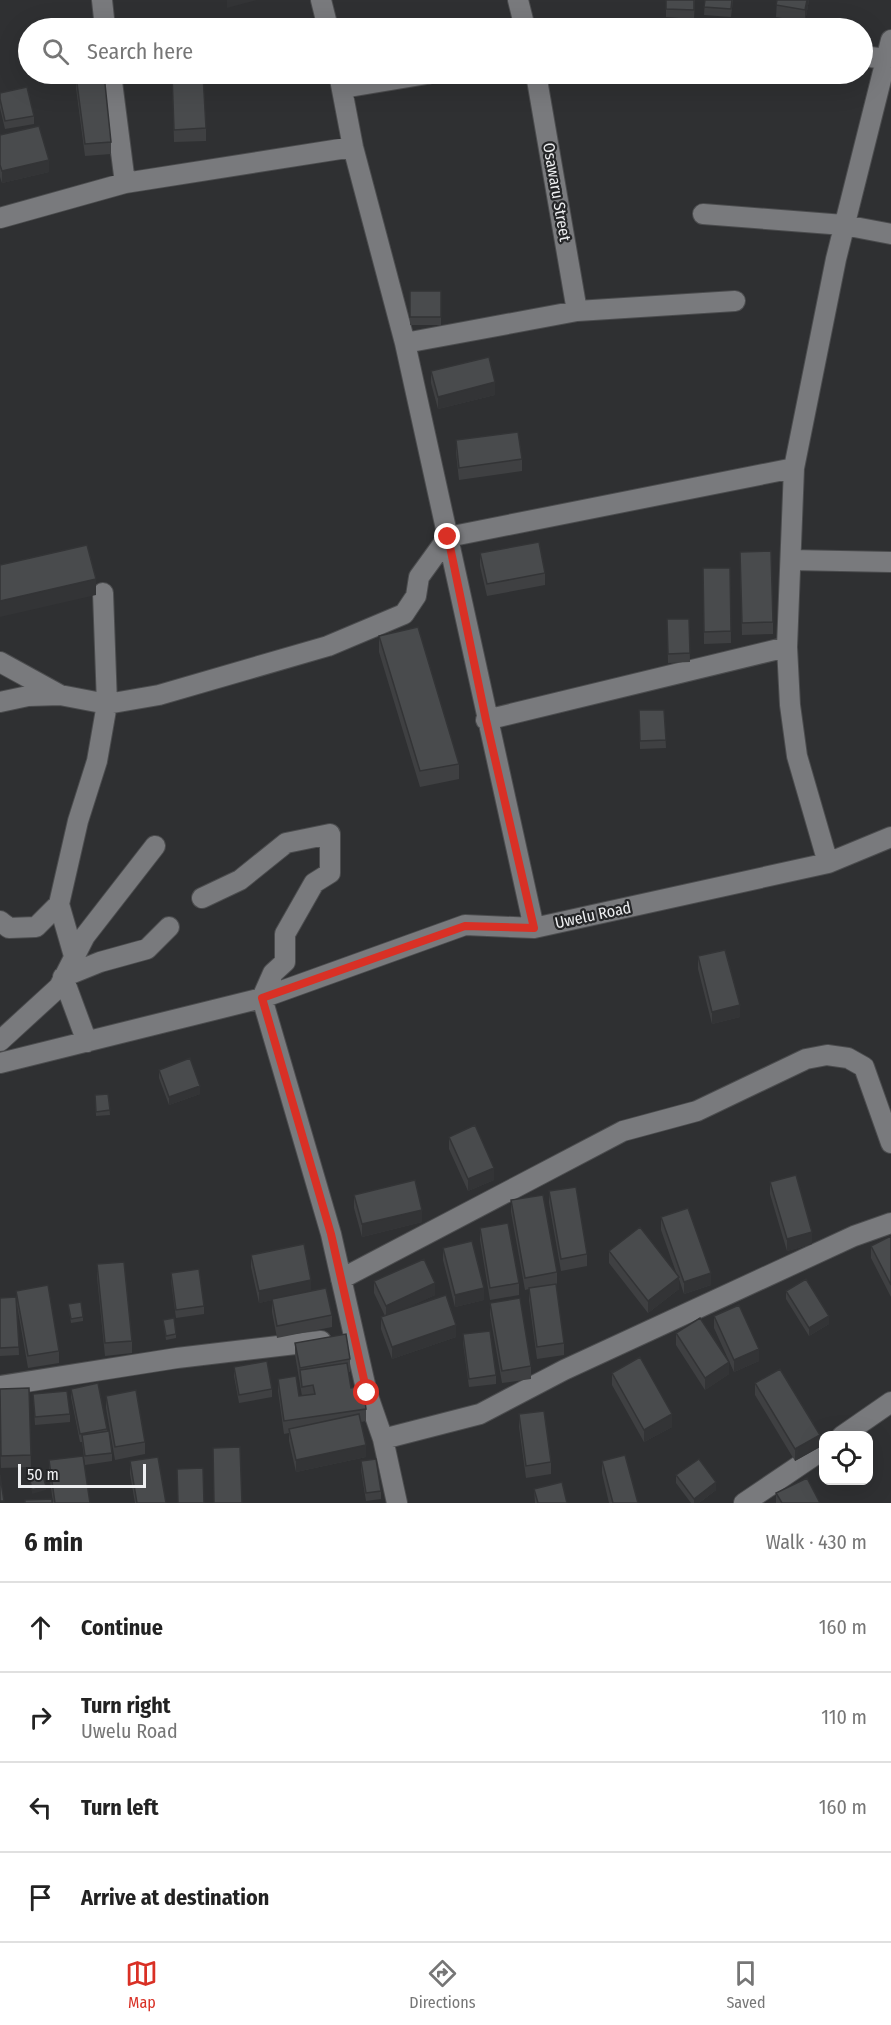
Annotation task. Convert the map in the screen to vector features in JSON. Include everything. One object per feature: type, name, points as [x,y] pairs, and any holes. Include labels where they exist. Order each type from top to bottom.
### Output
[{"type":"street","points":[[102,0],[104,18]]},
{"type":"street","points":[[321,0],[326,18]]},
{"type":"street","points":[[518,0],[522,18]]},
{"type":"street","points":[[828,863],[797,756],[790,705],[787,647],[794,468],[844,225],[889,50],[873,54]]},
{"type":"street","points":[[112,84],[125,183]]},
{"type":"street","points":[[342,84],[353,147],[405,343],[486,720],[534,928]]},
{"type":"street","name":"Osawaru Street","points":[[538,84],[577,311]]},
{"type":"street","points":[[0,218],[125,183],[353,147]]},
{"type":"street","points":[[702,214],[844,225],[891,234]]},
{"type":"street","points":[[405,343],[577,311],[735,301]]},
{"type":"street","points":[[0,702],[28,696],[60,695],[107,704],[159,695],[328,646],[404,614],[416,596],[419,577],[448,537],[794,468]]},
{"type":"street","points":[[791,560],[891,562]]},
{"type":"street","points":[[74,956],[59,904],[78,821],[97,761],[107,704],[103,593]]},
{"type":"street","points":[[486,720],[787,647]]},
{"type":"street","points":[[0,662],[60,695]]},
{"type":"street","points":[[201,898],[240,880],[286,843],[330,834],[330,873],[314,883],[285,934],[285,962],[273,973],[262,998],[331,1234],[367,1393],[383,1439],[398,1503]]},
{"type":"street","name":"Uwelu Road","points":[[0,1063],[262,998],[465,926],[534,928],[828,863],[891,837]]},
{"type":"street","points":[[0,1041],[59,987],[84,936],[155,846]]},
{"type":"street","points":[[0,921],[9,928],[36,927],[59,904]]},
{"type":"street","points":[[63,977],[100,962],[147,949],[169,927]]},
{"type":"street","points":[[63,977],[87,1042]]},
{"type":"street","points":[[341,1279],[623,1131],[697,1111],[806,1059],[827,1055],[848,1058],[864,1067],[891,1143]]},
{"type":"street","points":[[383,1439],[480,1414],[564,1370],[854,1236],[891,1223]]},
{"type":"street","points":[[0,1386],[177,1358],[354,1337]]},
{"type":"street","points":[[850,1431],[889,1407]]},
{"type":"street","points":[[753,1501],[819,1453]]},
{"type":"building","points":[[666,0],[694,0],[694,10],[666,9]]},
{"type":"building","points":[[705,0],[732,0],[731,9],[704,7]]},
{"type":"building","points":[[777,0],[807,0],[805,10],[776,5]]},
{"type":"building","points":[[77,84],[105,84],[111,142],[85,144]]},
{"type":"building","points":[[172,84],[204,84],[206,128],[174,130]]},
{"type":"building","points":[[27,87],[34,116],[5,121],[0,93]]},
{"type":"building","points":[[39,126],[49,160],[2,171],[0,135]]},
{"type":"building","points":[[410,291],[441,291],[441,317],[410,317]]},
{"type":"building","points":[[489,357],[495,382],[438,397],[431,371]]},
{"type":"building","points":[[518,432],[522,459],[459,468],[456,440]]},
{"type":"building","points":[[539,542],[545,573],[487,584],[480,553]]},
{"type":"building","points":[[87,545],[96,579],[0,601],[0,565]]},
{"type":"building","points":[[771,551],[773,622],[742,623],[740,552]]},
{"type":"building","points":[[703,568],[730,568],[731,631],[704,632]]},
{"type":"building","points":[[667,619],[689,619],[690,653],[668,654]]},
{"type":"building","points":[[418,627],[459,764],[420,771],[379,636]]},
{"type":"building","points":[[639,710],[664,710],[666,740],[640,741]]},
{"type":"building","points":[[725,950],[740,1005],[712,1012],[698,956]]},
{"type":"building","points":[[190,1058],[200,1086],[169,1097],[159,1070]]},
{"type":"building","points":[[108,1094],[110,1110],[96,1112],[95,1095]]},
{"type":"building","points":[[475,1125],[494,1168],[468,1179],[449,1137]]},
{"type":"building","points":[[796,1175],[812,1232],[787,1239],[770,1182]]},
{"type":"building","points":[[415,1180],[422,1210],[362,1224],[354,1195]]},
{"type":"building","points":[[576,1187],[587,1254],[561,1259],[549,1191]]},
{"type":"building","points":[[543,1195],[557,1272],[525,1278],[511,1200]]},
{"type":"building","points":[[688,1208],[711,1273],[684,1282],[661,1217]]},
{"type":"building","points":[[508,1223],[519,1283],[490,1288],[480,1228]]},
{"type":"building","points":[[640,1227],[679,1277],[648,1301],[609,1251]]},
{"type":"building","points":[[891,1236],[891,1285],[871,1246]]},
{"type":"building","points":[[472,1241],[484,1288],[455,1295],[443,1248]]},
{"type":"building","points":[[304,1244],[311,1280],[259,1291],[251,1255]]},
{"type":"building","points":[[424,1259],[435,1283],[386,1306],[374,1281]]},
{"type":"building","points":[[124,1262],[132,1341],[105,1343],[97,1264]]},
{"type":"building","points":[[199,1269],[204,1306],[176,1310],[171,1273]]},
{"type":"building","points":[[806,1279],[829,1316],[809,1328],[786,1291]]},
{"type":"building","points":[[556,1284],[564,1343],[537,1347],[529,1288]]},
{"type":"building","points":[[48,1285],[59,1351],[28,1356],[16,1291]]},
{"type":"building","points":[[326,1288],[332,1315],[277,1326],[272,1299]]},
{"type":"building","points":[[446,1295],[456,1325],[392,1347],[381,1317]]},
{"type":"building","points":[[16,1297],[19,1347],[0,1348],[0,1298]]},
{"type":"building","points":[[520,1298],[531,1366],[502,1371],[490,1303]]},
{"type":"building","points":[[81,1302],[83,1317],[71,1319],[68,1304]]},
{"type":"building","points":[[739,1305],[759,1349],[734,1360],[714,1316]]},
{"type":"building","points":[[174,1318],[176,1334],[166,1336],[163,1320]]},
{"type":"building","points":[[700,1318],[729,1362],[705,1378],[676,1333]]},
{"type":"building","points":[[490,1331],[496,1375],[469,1379],[463,1334]]},
{"type":"building","points":[[346,1334],[350,1359],[300,1368],[295,1343]]},
{"type":"building","points":[[640,1357],[672,1414],[644,1430],[612,1373]]},
{"type":"building","points":[[267,1361],[272,1389],[239,1395],[234,1367]]},
{"type":"building","points":[[347,1363],[351,1388],[363,1386],[366,1409],[284,1421],[278,1379],[296,1376],[299,1396],[315,1394],[313,1385],[302,1387],[300,1370]]},
{"type":"building","points":[[780,1369],[819,1436],[795,1449],[755,1383]]},
{"type":"building","points":[[98,1383],[107,1429],[80,1434],[71,1389]]},
{"type":"building","points":[[29,1388],[31,1455],[1,1456],[0,1389]]},
{"type":"building","points":[[136,1390],[145,1442],[115,1447],[106,1396]]},
{"type":"building","points":[[67,1391],[70,1414],[35,1417],[33,1394]]},
{"type":"building","points":[[544,1411],[551,1462],[526,1466],[519,1414]]},
{"type":"building","points":[[359,1414],[366,1445],[296,1460],[289,1429]]},
{"type":"building","points":[[109,1431],[112,1453],[85,1456],[82,1435]]},
{"type":"building","points":[[240,1447],[242,1503],[214,1503],[213,1448]]},
{"type":"building","points":[[625,1455],[638,1503],[613,1503],[602,1461]]},
{"type":"building","points":[[83,1456],[90,1503],[55,1503],[49,1460]]},
{"type":"building","points":[[158,1457],[166,1503],[137,1503],[130,1461]]},
{"type":"building","points":[[376,1459],[381,1491],[366,1493],[361,1461]]},
{"type":"building","points":[[699,1459],[716,1482],[694,1499],[676,1475]]},
{"type":"building","points":[[203,1468],[204,1503],[178,1503],[177,1469]]},
{"type":"building","points":[[42,1473],[46,1486],[32,1490],[29,1476]]},
{"type":"building","points":[[0,1475],[4,1501],[0,1501]]},
{"type":"building","points":[[807,1478],[820,1503],[782,1503],[776,1493]]},
{"type":"building","points":[[562,1482],[567,1503],[538,1503],[534,1489]]},
{"type":"building","points":[[52,1499],[52,1503],[25,1503],[25,1500]]},
{"type":"route","points":[[367,1393],[331,1234],[262,998],[465,926],[534,928],[486,720],[448,537]]}]
